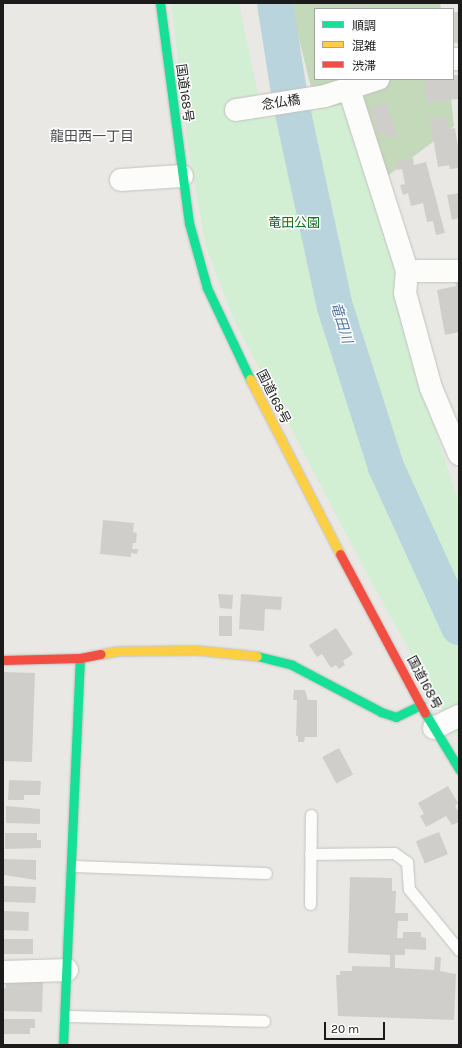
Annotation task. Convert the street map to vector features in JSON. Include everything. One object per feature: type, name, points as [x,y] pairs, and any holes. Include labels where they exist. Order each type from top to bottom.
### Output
[{"type":"main road","name":"国道168号","points":[[160,3],[189,223],[207,288],[232,345],[421,705],[445,723],[459,769]]},
{"type":"main road","points":[[3,660],[80,658],[118,651],[196,650],[259,656],[292,664],[380,712],[396,717],[421,705]]},
{"type":"main road","points":[[63,1045],[80,658]]},
{"type":"street","name":"念仏橋","points":[[236,110],[325,96],[375,80]]},
{"type":"street","points":[[349,89],[407,271],[405,293],[431,388],[459,454]]},
{"type":"street","points":[[121,180],[182,176]]},
{"type":"street","points":[[407,271],[459,271]]},
{"type":"street","points":[[3,972],[67,970]]},
{"type":"lane","points":[[310,904],[311,815]]},
{"type":"lane","points":[[310,854],[394,853],[407,862],[409,889],[459,950]]},
{"type":"lane","points":[[72,866],[266,873]]},
{"type":"lane","points":[[65,1016],[264,1021]]},
{"type":"green space","name":"竜田公園","points":[[171,3],[239,3],[263,119],[345,104],[386,214],[397,290],[430,414],[459,503],[459,740],[372,583],[234,320],[206,247],[190,161]]},
{"type":"green space","points":[[290,3],[440,3],[441,8],[314,8],[314,80],[449,80],[454,126],[377,184],[328,155]]},
{"type":"building","points":[[362,3],[364,8],[350,8]]},
{"type":"building","points":[[454,12],[459,12],[459,43],[454,43]]},
{"type":"building","points":[[454,75],[459,75],[459,99],[426,102],[424,80],[454,80]]},
{"type":"building","points":[[387,103],[397,137],[388,139],[386,133],[378,135],[371,108]]},
{"type":"building","points":[[447,117],[449,129],[455,128],[459,153],[459,168],[450,169],[449,165],[438,167],[430,120]]},
{"type":"building","points":[[413,158],[414,165],[426,162],[445,233],[436,235],[433,221],[427,222],[423,203],[411,206],[408,193],[403,195],[400,185],[405,184],[402,169],[397,170],[395,162]]},
{"type":"building","points":[[459,193],[459,218],[452,220],[447,195]]},
{"type":"building","points":[[459,280],[459,332],[445,335],[437,290],[456,286],[455,281]]},
{"type":"building","points":[[103,520],[134,523],[133,532],[137,533],[136,543],[133,543],[132,549],[138,549],[137,554],[131,553],[131,557],[100,554]]},
{"type":"building","points":[[218,594],[233,595],[232,609],[220,608]]},
{"type":"building","points":[[241,594],[282,597],[281,610],[265,609],[264,631],[239,629]]},
{"type":"building","points":[[219,616],[232,616],[232,636],[219,636]]},
{"type":"building","points":[[336,628],[353,654],[343,661],[345,665],[339,669],[336,665],[331,668],[322,654],[317,657],[309,645]]},
{"type":"building","points":[[3,672],[35,673],[32,762],[3,761]]},
{"type":"building","points":[[294,690],[305,690],[308,700],[317,700],[317,737],[305,737],[304,742],[298,742],[298,736],[296,736],[297,700],[293,700]]},
{"type":"building","points":[[339,748],[353,774],[336,783],[322,757]]},
{"type":"building","points":[[9,780],[41,781],[40,795],[24,795],[24,800],[8,800]]},
{"type":"building","points":[[448,786],[458,803],[455,806],[459,813],[459,822],[452,825],[446,816],[426,827],[420,816],[424,814],[418,803]]},
{"type":"building","points":[[6,806],[40,809],[40,824],[6,823]]},
{"type":"building","points":[[439,832],[448,854],[425,864],[416,841]]},
{"type":"building","points":[[5,833],[37,833],[37,840],[41,840],[41,848],[5,849]]},
{"type":"building","points":[[4,859],[36,860],[36,880],[4,875]]},
{"type":"building","points":[[350,877],[392,878],[392,891],[396,891],[395,913],[408,913],[408,921],[398,921],[397,938],[403,938],[403,932],[421,932],[421,937],[426,938],[426,950],[405,949],[405,955],[395,955],[395,968],[434,970],[435,957],[441,957],[440,971],[456,974],[454,1020],[338,1016],[336,975],[340,975],[340,971],[352,971],[352,966],[390,967],[390,955],[348,953]]},
{"type":"building","points":[[4,886],[36,887],[35,903],[3,902]]},
{"type":"building","points":[[3,911],[29,912],[28,931],[3,930]]},
{"type":"building","points":[[3,939],[33,939],[33,954],[3,954]]},
{"type":"building","points":[[6,981],[43,982],[42,1012],[3,1011],[3,988],[6,988]]},
{"type":"building","points":[[3,1019],[35,1019],[35,1028],[30,1028],[30,1034],[3,1034]]},
{"type":"waterway","name":"竜田川","points":[[275,3],[290,99],[335,307],[386,467],[459,627]]},
{"type":"traffic: fast","points":[[160,3],[189,223],[207,288],[250,379]]},
{"type":"traffic: fast","points":[[257,656],[292,665],[381,712],[396,717],[421,705]]},
{"type":"traffic: fast","points":[[63,1045],[80,658]]},
{"type":"traffic: fast","points":[[425,713],[459,769]]},
{"type":"traffic: slow","points":[[250,379],[340,554]]},
{"type":"traffic: slow","points":[[101,654],[118,651],[196,650],[257,656]]},
{"type":"traffic: jam","points":[[340,554],[425,713]]},
{"type":"traffic: jam","points":[[3,660],[80,658],[101,654]]},
{"type":"district","name":"龍田西一丁目","points":[[92,137]]}]
